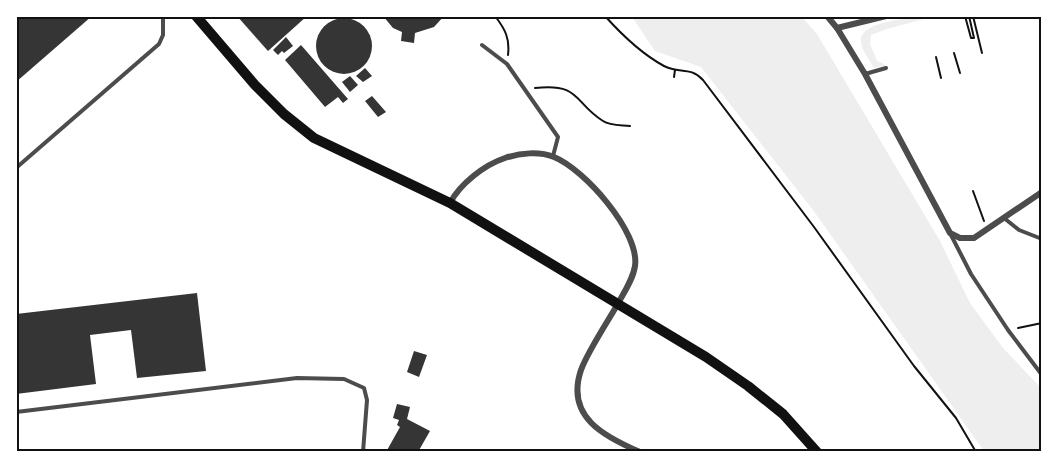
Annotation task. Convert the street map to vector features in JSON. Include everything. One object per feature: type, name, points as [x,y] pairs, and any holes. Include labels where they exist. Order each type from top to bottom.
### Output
[{"type":"main road","points":[[196,16],[255,85],[284,114],[314,138],[450,203],[714,363],[783,414],[817,452]]},
{"type":"street","points":[[827,16],[865,74],[950,233],[960,238],[974,238],[1041,192]]},
{"type":"street","points":[[837,28],[859,20],[886,16]]},
{"type":"street","points":[[450,203],[454,196],[482,170],[503,159],[525,154],[553,156],[572,167],[598,193],[623,224],[634,247],[635,267],[624,294],[581,369],[578,392],[584,413],[600,432],[613,441],[640,452]]},
{"type":"lane","points":[[16,168],[159,44],[164,35],[163,16]]},
{"type":"lane","points":[[482,45],[507,64],[558,137],[553,156]]},
{"type":"lane","points":[[865,74],[886,68]]},
{"type":"lane","points":[[1004,218],[1019,230],[1041,239]]},
{"type":"lane","points":[[950,233],[971,274],[1041,375]]},
{"type":"lane","points":[[16,412],[297,378],[344,379],[364,388],[367,399],[363,452]]},
{"type":"path","points":[[495,16],[504,28],[508,39],[507,64]]},
{"type":"path","points":[[605,16],[646,55],[675,70],[696,72],[703,80],[814,227],[914,366],[956,418],[976,452]]},
{"type":"path","points":[[969,16],[974,38],[971,38],[969,16]]},
{"type":"path","points":[[969,16],[982,53]]},
{"type":"path","points":[[954,52],[960,73]]},
{"type":"path","points":[[936,57],[941,78]]},
{"type":"path","points":[[674,77],[675,70]]},
{"type":"path","points":[[525,89],[546,87],[566,89],[574,93],[605,122],[630,126]]},
{"type":"path","points":[[973,191],[985,224]]},
{"type":"path","points":[[1008,330],[1041,323]]},
{"type":"shaded area","points":[[632,17],[802,17],[817,34],[940,241],[970,303],[1003,348],[1041,388],[1041,451],[984,451],[813,210],[701,67],[655,51]]},
{"type":"shaded area","points":[[913,17],[931,17],[871,35],[870,44],[877,61],[886,65],[874,68],[861,42],[866,30]]},
{"type":"building","points":[[16,16],[92,16],[16,82]]},
{"type":"building","points":[[237,16],[307,16],[268,51]]},
{"type":"building","points":[[383,16],[444,16],[434,27],[415,33],[414,43],[401,41],[402,32],[393,28]]},
{"type":"building","points":[[344,18],[355,20],[364,26],[370,35],[372,46],[370,57],[364,66],[355,72],[344,74],[333,72],[324,66],[318,57],[316,46],[318,35],[324,26],[333,20]]},
{"type":"building","points":[[286,37],[293,46],[278,55],[273,50]]},
{"type":"building","points":[[301,45],[348,99],[343,103],[338,97],[325,107],[285,60]]},
{"type":"building","points":[[365,68],[372,76],[363,82],[356,76]]},
{"type":"building","points":[[350,76],[358,85],[350,92],[342,82]]},
{"type":"building","points":[[372,96],[386,112],[378,117],[365,101]]},
{"type":"building","points":[[197,293],[206,371],[137,378],[131,330],[90,335],[96,384],[16,394],[16,314]]},
{"type":"building","points":[[414,351],[427,355],[419,377],[407,372]]},
{"type":"building","points":[[397,404],[410,407],[407,419],[430,431],[418,452],[386,452],[400,427],[397,425],[399,420],[393,418]]}]
